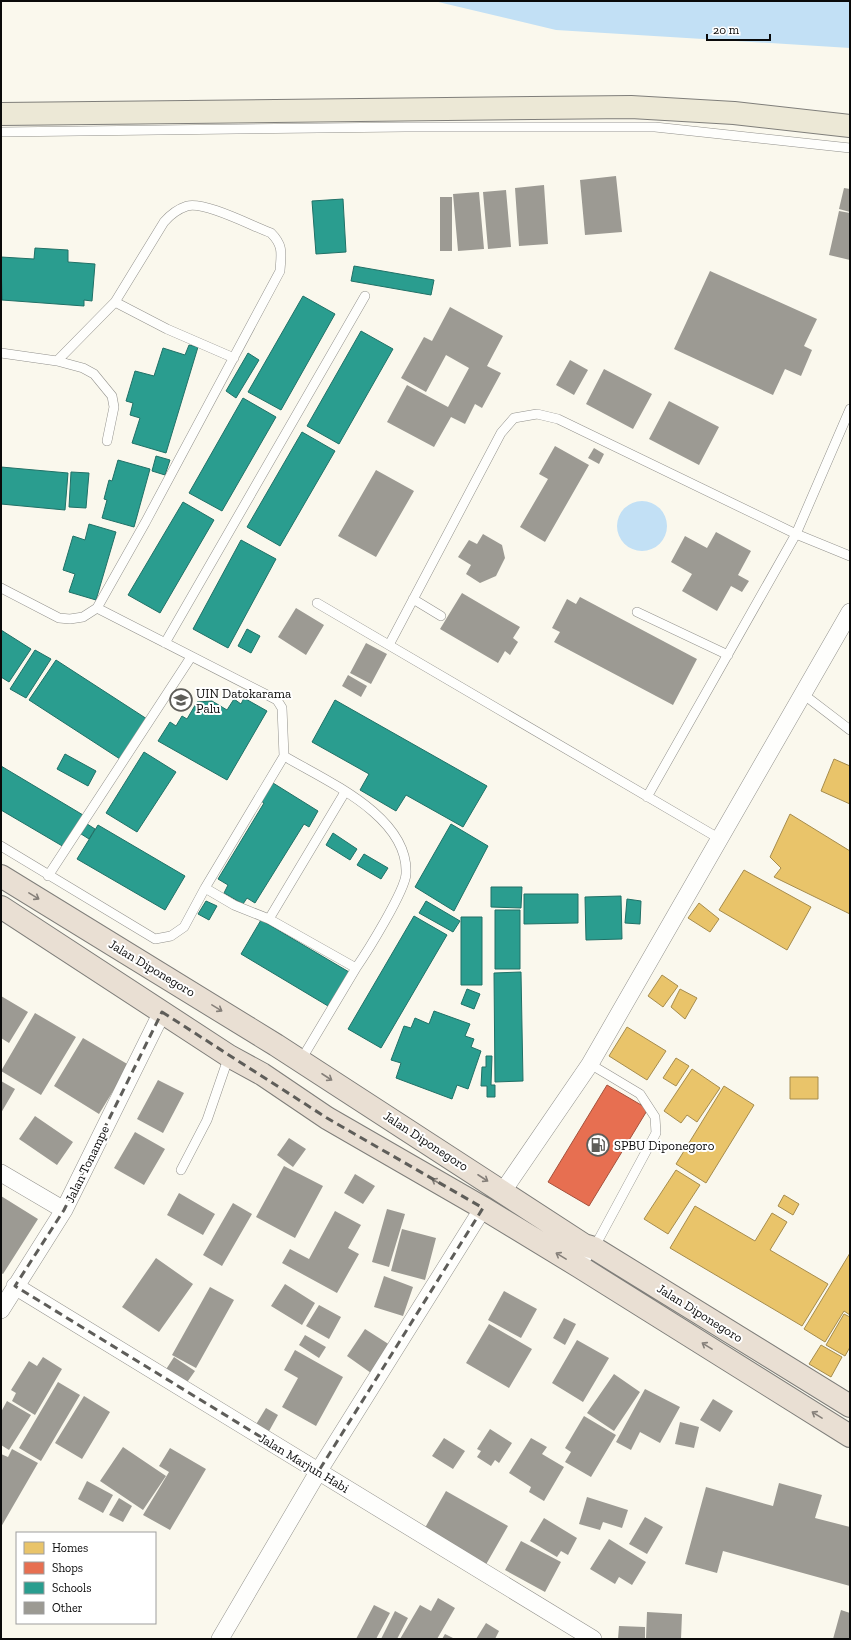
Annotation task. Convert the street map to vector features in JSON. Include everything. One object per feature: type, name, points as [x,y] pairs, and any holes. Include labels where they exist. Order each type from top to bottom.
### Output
[{"type":"highway","name":"Jalan Diponegoro","points":[[1,876],[301,1060],[584,1245],[594,1248],[850,1406]]},
{"type":"highway","name":"Jalan Diponegoro","points":[[1,907],[229,1056],[262,1074],[327,1118],[483,1208],[850,1436]]},
{"type":"highway","points":[[262,1074],[276,1045]]},
{"type":"main road","points":[[1,114],[631,107],[734,113],[850,126]]},
{"type":"street","points":[[503,1191],[590,1064],[850,612]]},
{"type":"street","name":"Jalan Tonampe","points":[[1,1310],[64,1210],[162,1012]]},
{"type":"street","points":[[1,1173],[64,1210]]},
{"type":"street","points":[[220,1639],[318,1472],[483,1208]]},
{"type":"street","name":"Jalan Marjun Habi","points":[[15,1286],[592,1639]]},
{"type":"lane","points":[[1,132],[405,127],[655,127],[850,148]]},
{"type":"lane","points":[[1,588],[59,618],[70,619],[83,617],[97,608],[280,271],[280,242],[271,233],[202,205],[187,206],[174,213],[164,222],[115,302],[57,361]]},
{"type":"lane","points":[[165,643],[365,296]]},
{"type":"lane","points":[[115,302],[167,329],[234,358]]},
{"type":"lane","points":[[1,353],[57,361],[83,368],[94,374],[112,396],[114,407],[107,441]]},
{"type":"lane","points":[[647,797],[796,534],[850,409]]},
{"type":"lane","points":[[389,645],[500,433],[514,418],[537,414],[558,419],[796,534],[850,556]]},
{"type":"lane","points":[[413,599],[441,616]]},
{"type":"lane","points":[[317,603],[720,839]]},
{"type":"lane","points":[[1,846],[48,876],[155,939],[171,936],[184,927],[205,888],[284,756],[282,708],[277,700],[97,608]]},
{"type":"lane","points":[[637,612],[728,655]]},
{"type":"lane","points":[[48,876],[191,657]]},
{"type":"lane","points":[[803,694],[850,730]]},
{"type":"lane","points":[[284,756],[362,802],[384,820],[398,840],[403,855],[406,876],[395,902],[366,953],[301,1060]]},
{"type":"lane","points":[[269,919],[345,792]]},
{"type":"lane","points":[[205,888],[234,905],[269,919],[356,968]]},
{"type":"lane","points":[[181,1170],[207,1120],[229,1056]]},
{"type":"lane","points":[[580,1267],[594,1248],[656,1133],[656,1117],[640,1094],[590,1064]]},
{"type":"highlighted area","points":[[162,1012],[327,1118],[483,1208],[318,1472],[15,1286],[64,1210]]},
{"type":"water","points":[[434,1],[850,1],[850,48],[556,30]]},
{"type":"water","points":[[642,501],[651,503],[662,512],[667,526],[665,535],[656,546],[642,551],[633,549],[622,540],[617,526],[619,517],[628,506]]},
{"type":"building: Homes","points":[[834,759],[850,766],[850,804],[821,791]]},
{"type":"building: Homes","points":[[790,814],[850,851],[850,914],[774,877],[781,868],[770,857]]},
{"type":"building: Homes","points":[[744,870],[811,907],[787,950],[719,910]]},
{"type":"building: Homes","points":[[699,903],[719,919],[710,932],[688,918]]},
{"type":"building: Homes","points":[[662,975],[678,986],[663,1007],[648,996]]},
{"type":"building: Homes","points":[[680,989],[697,998],[685,1019],[671,1007]]},
{"type":"building: Homes","points":[[627,1027],[666,1051],[647,1080],[609,1056]]},
{"type":"building: Homes","points":[[676,1058],[689,1066],[676,1086],[663,1078]]},
{"type":"building: Homes","points":[[692,1069],[720,1088],[697,1122],[687,1115],[681,1123],[664,1111]]},
{"type":"building: Homes","points":[[790,1077],[818,1077],[818,1099],[790,1099]]},
{"type":"building: Homes","points":[[724,1086],[754,1105],[706,1183],[676,1164]]},
{"type":"building: Homes","points":[[676,1170],[700,1185],[668,1234],[644,1219]]},
{"type":"building: Homes","points":[[784,1195],[799,1204],[793,1215],[778,1206]]},
{"type":"building: Homes","points":[[695,1206],[755,1241],[772,1213],[787,1222],[770,1250],[828,1284],[802,1326],[670,1248]]},
{"type":"building: Homes","points":[[850,1253],[850,1315],[844,1311],[825,1342],[804,1329]]},
{"type":"building: Homes","points":[[844,1314],[850,1317],[850,1347],[845,1356],[826,1345]]},
{"type":"building: Homes","points":[[821,1345],[842,1357],[831,1377],[809,1364]]},
{"type":"building: Shops","name":"SPBU Diponegoro","points":[[607,1085],[648,1109],[589,1206],[548,1182]]},
{"type":"building: Schools","points":[[343,199],[346,252],[316,254],[312,201]]},
{"type":"building: Schools","points":[[35,248],[68,250],[68,262],[95,264],[92,301],[84,300],[84,306],[2,300],[1,257],[34,259]]},
{"type":"building: Schools","points":[[354,266],[434,280],[431,295],[351,281]]},
{"type":"building: Schools","points":[[303,296],[335,314],[281,410],[248,392]]},
{"type":"building: Schools","points":[[361,331],[393,349],[339,444],[307,426]]},
{"type":"building: Schools","points":[[189,345],[198,347],[166,453],[132,443],[140,418],[130,415],[133,403],[126,401],[135,371],[154,376],[163,348],[185,355]]},
{"type":"building: Schools","points":[[248,353],[259,360],[236,398],[226,391]]},
{"type":"building: Schools","points":[[243,398],[276,417],[222,511],[189,493]]},
{"type":"building: Schools","points":[[302,432],[335,451],[280,546],[247,527]]},
{"type":"building: Schools","points":[[156,456],[170,460],[165,475],[152,471]]},
{"type":"building: Schools","points":[[118,460],[150,469],[134,527],[102,518],[107,500],[104,499],[109,480],[112,481]]},
{"type":"building: Schools","points":[[1,467],[68,473],[65,510],[1,504]]},
{"type":"building: Schools","points":[[71,472],[89,473],[86,508],[69,507]]},
{"type":"building: Schools","points":[[183,502],[214,520],[160,613],[128,595]]},
{"type":"building: Schools","points":[[89,524],[116,532],[96,600],[69,592],[75,574],[63,570],[73,536],[85,540]]},
{"type":"building: Schools","points":[[241,540],[276,559],[228,648],[193,629]]},
{"type":"building: Schools","points":[[247,629],[260,636],[251,653],[238,646]]},
{"type":"building: Schools","points":[[1,630],[31,649],[9,682],[1,677]]},
{"type":"building: Schools","points":[[35,650],[51,659],[26,698],[10,689]]},
{"type":"building: Schools","points":[[56,660],[147,719],[120,759],[29,700]]},
{"type":"building: Schools","points":[[244,698],[267,711],[227,780],[158,741],[170,722],[176,726],[182,716],[187,719],[197,702],[212,701],[227,710],[234,699],[241,704]]},
{"type":"building: Schools","points":[[335,700],[487,786],[463,827],[406,795],[396,811],[360,790],[369,774],[312,742]]},
{"type":"building: Schools","points":[[144,752],[176,772],[137,832],[106,813]]},
{"type":"building: Schools","points":[[65,754],[96,771],[88,786],[57,769]]},
{"type":"building: Schools","points":[[1,766],[83,815],[64,847],[1,810]]},
{"type":"building: Schools","points":[[273,783],[318,811],[309,827],[304,824],[255,903],[247,898],[243,904],[224,893],[228,885],[218,879],[264,803],[261,801]]},
{"type":"building: Schools","points":[[84,822],[95,829],[89,839],[78,832]]},
{"type":"building: Schools","points":[[451,824],[488,846],[454,911],[415,887]]},
{"type":"building: Schools","points":[[98,825],[185,876],[165,910],[77,859]]},
{"type":"building: Schools","points":[[333,833],[357,849],[350,860],[326,845]]},
{"type":"building: Schools","points":[[364,854],[388,868],[381,879],[357,865]]},
{"type":"building: Schools","points":[[491,887],[522,887],[521,908],[491,907]]},
{"type":"building: Schools","points":[[524,894],[578,894],[578,923],[524,924]]},
{"type":"building: Schools","points":[[621,896],[622,939],[586,940],[585,897]]},
{"type":"building: Schools","points":[[627,899],[641,901],[640,924],[625,923]]},
{"type":"building: Schools","points":[[206,901],[217,906],[209,920],[198,914]]},
{"type":"building: Schools","points":[[426,901],[460,921],[453,932],[419,913]]},
{"type":"building: Schools","points":[[495,910],[520,910],[520,969],[495,969]]},
{"type":"building: Schools","points":[[414,916],[447,935],[381,1048],[348,1029]]},
{"type":"building: Schools","points":[[461,917],[482,917],[482,985],[461,985]]},
{"type":"building: Schools","points":[[261,920],[349,972],[328,1006],[241,954]]},
{"type":"building: Schools","points":[[521,972],[523,1081],[495,1082],[494,973]]},
{"type":"building: Schools","points":[[467,989],[480,994],[474,1009],[461,1004]]},
{"type":"building: Schools","points":[[434,1011],[470,1024],[465,1036],[474,1039],[471,1047],[481,1051],[468,1089],[457,1085],[452,1099],[396,1078],[401,1063],[391,1060],[404,1026],[411,1028],[415,1018],[429,1024]]},
{"type":"building: Schools","points":[[486,1056],[492,1056],[491,1085],[495,1085],[495,1097],[487,1097],[487,1086],[481,1086],[482,1067],[486,1067]]},
{"type":"building: Other","points":[[616,176],[622,232],[585,235],[580,180]]},
{"type":"building: Other","points":[[544,185],[548,244],[519,246],[515,188]]},
{"type":"building: Other","points":[[844,188],[850,189],[850,212],[839,209]]},
{"type":"building: Other","points":[[506,190],[511,247],[488,249],[483,192]]},
{"type":"building: Other","points":[[479,192],[484,249],[458,251],[453,194]]},
{"type":"building: Other","points":[[440,197],[452,197],[452,251],[440,251]]},
{"type":"building: Other","points":[[839,211],[850,213],[850,260],[829,255]]},
{"type":"building: Other","points":[[710,271],[817,319],[804,346],[812,350],[801,376],[785,369],[773,395],[674,349]]},
{"type":"building: Other","points":[[450,307],[503,336],[487,366],[501,373],[482,408],[475,404],[465,424],[451,417],[434,447],[387,422],[407,385],[448,407],[469,368],[446,355],[426,392],[401,378],[424,337],[432,341]]},
{"type":"building: Other","points":[[570,360],[588,370],[574,395],[556,385]]},
{"type":"building: Other","points":[[604,369],[652,394],[633,429],[586,404]]},
{"type":"building: Other","points":[[669,401],[719,427],[699,465],[649,439]]},
{"type":"building: Other","points":[[555,446],[589,465],[545,542],[520,527],[548,479],[539,474]]},
{"type":"building: Other","points":[[594,448],[604,454],[599,464],[588,458]]},
{"type":"building: Other","points":[[376,470],[414,491],[376,557],[338,536]]},
{"type":"building: Other","points":[[716,532],[751,551],[738,575],[749,581],[742,592],[731,586],[717,611],[682,591],[692,574],[671,562],[685,536],[707,548]]},
{"type":"building: Other","points":[[483,534],[502,545],[505,558],[496,576],[480,583],[466,574],[471,565],[458,557],[469,540],[477,544]]},
{"type":"building: Other","points":[[462,593],[520,627],[513,638],[518,642],[510,655],[505,651],[498,663],[440,629]]},
{"type":"building: Other","points":[[580,597],[697,659],[673,705],[554,642],[560,632],[552,628],[567,599],[576,604]]},
{"type":"building: Other","points":[[296,608],[324,625],[306,655],[278,637]]},
{"type":"building: Other","points":[[366,643],[387,654],[371,684],[350,673]]},
{"type":"building: Other","points":[[348,675],[367,686],[361,697],[342,686]]},
{"type":"building: Other","points":[[1,996],[28,1012],[9,1043],[1,1038]]},
{"type":"building: Other","points":[[35,1013],[76,1037],[41,1095],[1,1071]]},
{"type":"building: Other","points":[[83,1038],[129,1065],[99,1114],[54,1086]]},
{"type":"building: Other","points":[[158,1080],[184,1093],[163,1133],[137,1119]]},
{"type":"building: Other","points":[[1,1081],[15,1089],[1,1113]]},
{"type":"building: Other","points":[[35,1116],[73,1142],[57,1165],[19,1139]]},
{"type":"building: Other","points":[[135,1132],[165,1149],[144,1185],[114,1168]]},
{"type":"building: Other","points":[[289,1138],[306,1149],[293,1167],[277,1155]]},
{"type":"building: Other","points":[[284,1166],[323,1186],[295,1238],[256,1217]]},
{"type":"building: Other","points":[[355,1174],[375,1186],[363,1204],[344,1193]]},
{"type":"building: Other","points":[[179,1193],[215,1214],[203,1235],[167,1215]]},
{"type":"building: Other","points":[[1,1196],[38,1219],[3,1274],[1,1273]]},
{"type":"building: Other","points":[[233,1203],[252,1214],[222,1266],[203,1255]]},
{"type":"building: Other","points":[[387,1209],[405,1214],[389,1267],[372,1262]]},
{"type":"building: Other","points":[[335,1211],[361,1225],[348,1248],[359,1254],[337,1293],[282,1263],[290,1249],[309,1259]]},
{"type":"building: Other","points":[[402,1229],[436,1238],[425,1280],[391,1271]]},
{"type":"building: Other","points":[[156,1258],[193,1284],[159,1332],[122,1307]]},
{"type":"building: Other","points":[[384,1276],[413,1287],[403,1316],[374,1307]]},
{"type":"building: Other","points":[[285,1284],[315,1303],[302,1325],[271,1306]]},
{"type":"building: Other","points":[[210,1287],[234,1300],[196,1368],[172,1355]]},
{"type":"building: Other","points":[[504,1291],[537,1309],[521,1338],[488,1320]]},
{"type":"building: Other","points":[[319,1305],[341,1317],[329,1339],[306,1326]]},
{"type":"building: Other","points":[[564,1318],[576,1324],[565,1345],[553,1338]]},
{"type":"building: Other","points":[[489,1324],[532,1349],[509,1388],[466,1363]]},
{"type":"building: Other","points":[[365,1329],[390,1345],[371,1373],[347,1356]]},
{"type":"building: Other","points":[[305,1335],[326,1347],[319,1358],[299,1345]]},
{"type":"building: Other","points":[[577,1340],[609,1358],[583,1402],[552,1383]]},
{"type":"building: Other","points":[[295,1350],[343,1377],[316,1426],[282,1407],[298,1378],[284,1370]]},
{"type":"building: Other","points":[[43,1357],[62,1369],[35,1415],[12,1401],[16,1393],[11,1390],[29,1361],[37,1366]]},
{"type":"building: Other","points":[[174,1357],[195,1371],[183,1388],[163,1374]]},
{"type":"building: Other","points":[[614,1374],[640,1392],[614,1431],[587,1413]]},
{"type":"building: Other","points":[[58,1382],[80,1395],[41,1461],[19,1448]]},
{"type":"building: Other","points":[[645,1389],[680,1407],[660,1443],[640,1432],[631,1450],[616,1442]]},
{"type":"building: Other","points":[[84,1396],[110,1412],[82,1459],[55,1443]]},
{"type":"building: Other","points":[[713,1399],[733,1411],[720,1432],[700,1420]]},
{"type":"building: Other","points":[[7,1401],[31,1415],[9,1450],[1,1445],[1,1412]]},
{"type":"building: Other","points":[[266,1408],[278,1415],[268,1433],[255,1426]]},
{"type":"building: Other","points":[[584,1416],[616,1435],[591,1477],[565,1462],[571,1452],[565,1448]]},
{"type":"building: Other","points":[[680,1422],[699,1427],[694,1448],[675,1444]]},
{"type":"building: Other","points":[[490,1429],[512,1443],[499,1463],[495,1460],[491,1466],[477,1457],[481,1451],[477,1449]]},
{"type":"building: Other","points":[[444,1438],[465,1451],[453,1469],[432,1456]]},
{"type":"building: Other","points":[[531,1438],[547,1447],[542,1454],[564,1467],[544,1501],[529,1492],[531,1487],[509,1473]]},
{"type":"building: Other","points":[[123,1447],[166,1476],[143,1510],[100,1481]]},
{"type":"building: Other","points":[[170,1448],[206,1469],[170,1530],[143,1515],[169,1472],[159,1466]]},
{"type":"building: Other","points":[[12,1449],[38,1463],[1,1527],[1,1454],[8,1457]]},
{"type":"building: Other","points":[[87,1481],[113,1495],[103,1513],[78,1499]]},
{"type":"building: Other","points":[[779,1483],[822,1495],[815,1518],[850,1527],[850,1586],[723,1551],[717,1573],[685,1564],[706,1487],[773,1506]]},
{"type":"building: Other","points":[[446,1491],[508,1526],[484,1568],[422,1533]]},
{"type":"building: Other","points":[[587,1497],[628,1510],[622,1528],[603,1522],[600,1530],[579,1524]]},
{"type":"building: Other","points":[[119,1498],[132,1506],[123,1522],[109,1515]]},
{"type":"building: Other","points":[[645,1517],[663,1527],[647,1554],[629,1544]]},
{"type":"building: Other","points":[[544,1518],[577,1538],[568,1555],[561,1551],[557,1557],[530,1541]]},
{"type":"building: Other","points":[[609,1539],[646,1562],[632,1585],[619,1577],[615,1584],[590,1569]]},
{"type":"building: Other","points":[[521,1541],[561,1562],[545,1592],[505,1570]]},
{"type":"building: Other","points":[[438,1598],[455,1608],[437,1639],[400,1639],[420,1605],[431,1611]]},
{"type":"building: Other","points":[[374,1605],[390,1613],[376,1639],[356,1639]]},
{"type":"building: Other","points":[[841,1610],[850,1613],[850,1639],[833,1639]]},
{"type":"building: Other","points":[[395,1611],[408,1618],[397,1639],[381,1639]]},
{"type":"building: Other","points":[[647,1612],[682,1614],[681,1639],[646,1639]]},
{"type":"building: Other","points":[[486,1623],[499,1631],[495,1639],[476,1639]]},
{"type":"building: Other","points":[[619,1626],[645,1627],[645,1639],[618,1639]]},
{"type":"building: Other","points":[[445,1634],[455,1639],[442,1639]]},
{"type":"place","name":"UIN Datokarama Palu","points":[[181,700]]},
{"type":"place","name":"SPBU Diponegoro","points":[[598,1145]]}]
